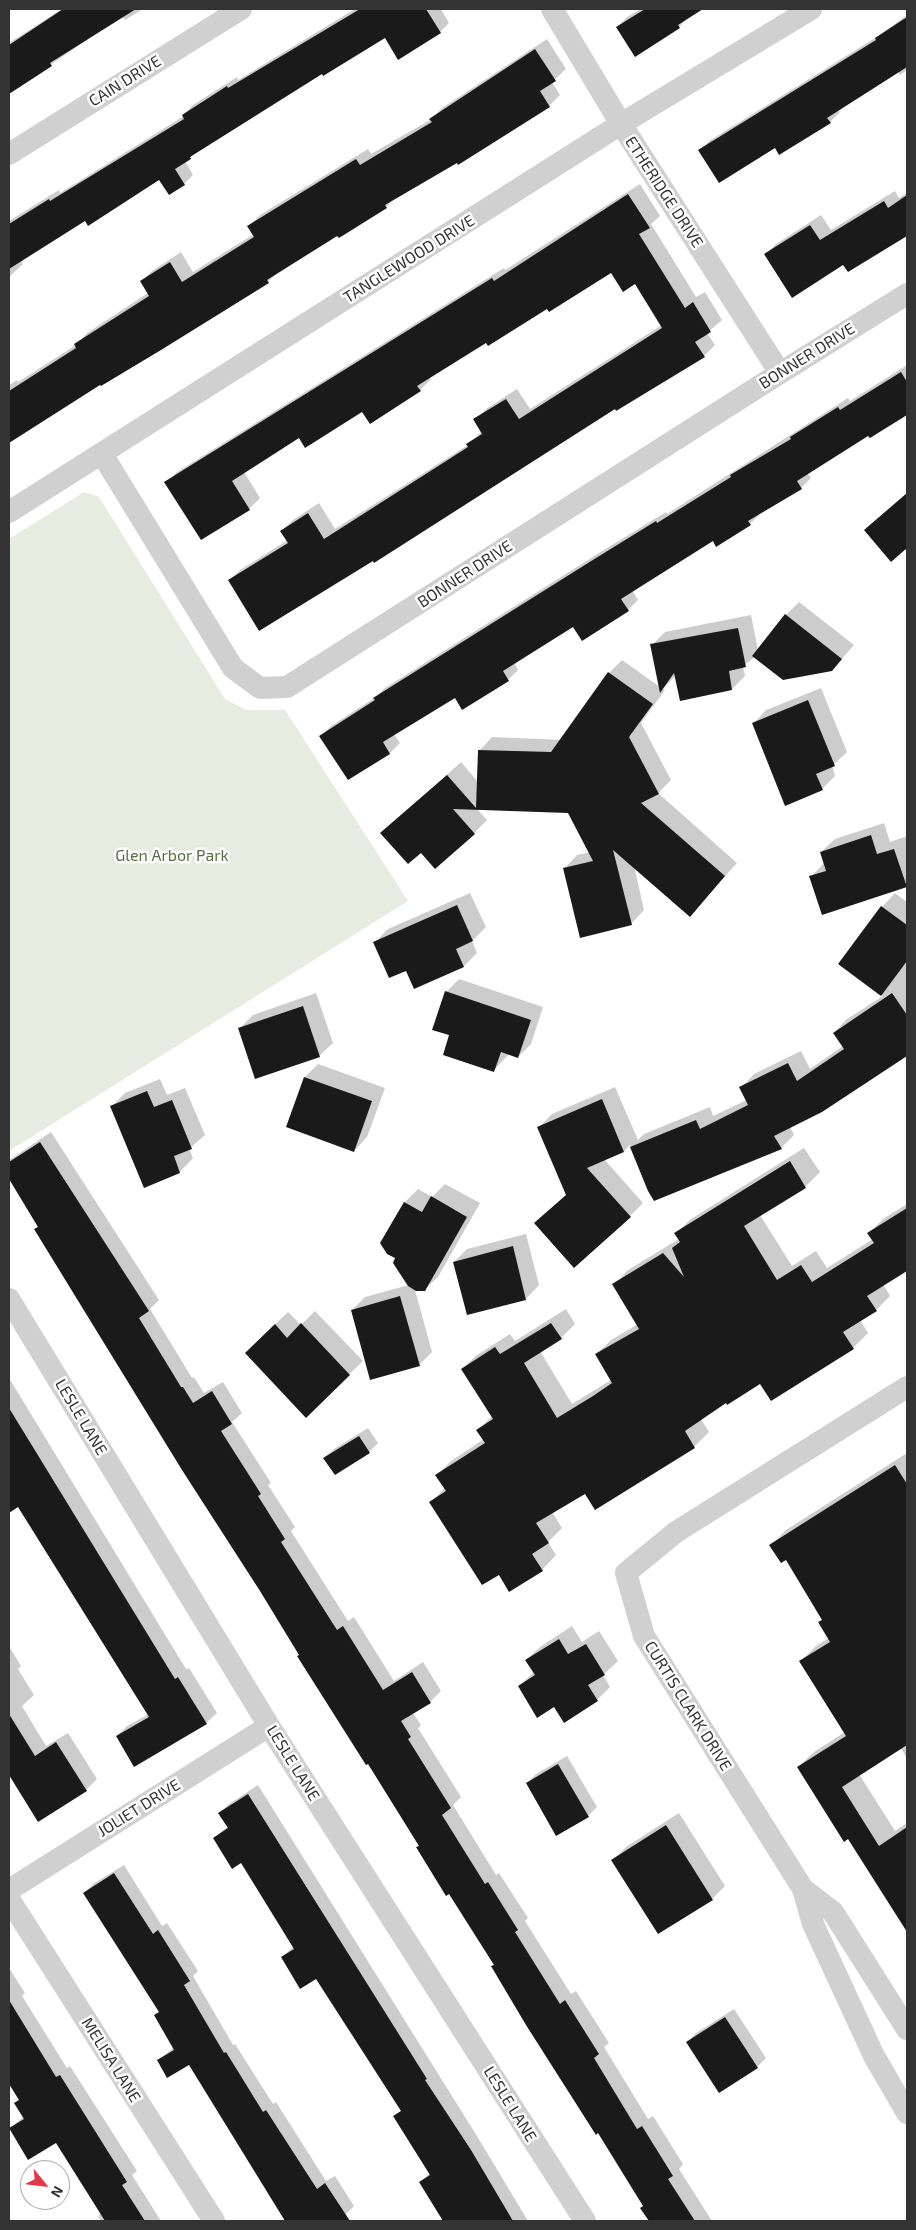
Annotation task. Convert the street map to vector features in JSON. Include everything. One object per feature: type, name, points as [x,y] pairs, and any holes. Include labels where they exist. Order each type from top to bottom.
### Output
[{"type":"street","name":"CAIN DRIVE","points":[[9,154],[241,9]]},
{"type":"street","name":"ETHERIDGE DRIVE","points":[[552,9],[621,124],[780,373]]},
{"type":"street","name":"TANGLEWOOD DRIVE","points":[[9,512],[621,124],[811,9]]},
{"type":"street","name":"BONNER DRIVE","points":[[102,454],[233,668],[260,688],[287,687],[907,294]]},
{"type":"street","name":"LESLE LANE","points":[[9,1299],[269,1726],[585,2221]]},
{"type":"street","name":"CURTIS CLARK DRIVE","points":[[907,1387],[676,1532],[626,1574],[644,1636],[803,1889],[813,1924],[874,2056],[907,2112]]},
{"type":"street","name":"JOLIET DRIVE","points":[[9,1890],[269,1726]]},
{"type":"street","name":"CURTIS CLARK DRIVE","points":[[803,1889],[833,1912],[907,2029]]},
{"type":"street","name":"MELISA LANE","points":[[9,1899],[214,2221]]},
{"type":"green space","name":"Glen Arbor Park","points":[[84,492],[99,497],[225,699],[246,710],[285,710],[408,901],[9,1151],[9,539]]},
{"type":"building","points":[[63,9],[136,9],[50,63],[52,66],[9,94],[9,45]]},
{"type":"building","points":[[360,9],[426,9],[441,33],[398,60],[385,38],[323,76],[322,74],[190,157],[191,159],[175,169],[185,185],[169,195],[159,180],[88,226],[85,221],[9,269],[9,224],[184,119],[182,115],[227,86],[228,88]]},
{"type":"building","points":[[645,9],[703,9],[678,25],[680,28],[635,57],[616,27]]},
{"type":"building","points":[[907,17],[907,67],[827,118],[831,123],[779,155],[775,148],[719,183],[698,150],[876,40],[875,38]]},
{"type":"building","points":[[535,49],[556,81],[540,91],[550,107],[458,165],[457,163],[385,205],[387,208],[339,238],[337,236],[267,280],[269,283],[161,350],[100,385],[9,443],[9,391],[76,348],[74,344],[149,296],[140,281],[170,262],[182,282],[254,237],[247,226],[356,159],[360,165],[432,122],[429,119]]},
{"type":"building","points":[[628,194],[650,228],[639,234],[685,308],[693,302],[711,332],[695,342],[705,357],[616,411],[615,409],[374,563],[373,561],[259,631],[228,580],[288,543],[280,531],[308,513],[324,539],[468,447],[466,444],[482,434],[473,419],[506,399],[519,419],[662,328],[635,284],[623,292],[611,273],[549,312],[547,309],[488,346],[486,343],[417,386],[421,391],[370,424],[362,412],[305,448],[299,438],[232,481],[250,510],[201,540],[164,482],[492,278],[494,281]]},
{"type":"building","points":[[907,195],[907,236],[848,272],[843,265],[792,298],[764,254],[810,225],[820,240],[884,201],[888,208]]},
{"type":"building","points":[[901,372],[907,382],[907,415],[870,438],[868,436],[797,481],[802,489],[748,521],[751,525],[716,547],[713,541],[621,599],[629,611],[582,641],[573,627],[503,671],[509,681],[462,710],[455,698],[383,742],[390,754],[348,780],[319,736],[375,700],[373,698],[596,558],[731,477],[730,475],[791,439],[790,437],[838,407],[840,410]]},
{"type":"building","points":[[907,493],[907,548],[891,562],[864,530]]},
{"type":"building","points":[[785,614],[842,659],[832,671],[783,680],[752,656]]},
{"type":"building","points":[[738,628],[746,667],[729,671],[732,690],[680,701],[674,673],[660,693],[650,644]]},
{"type":"building","points":[[608,672],[653,704],[629,737],[659,794],[641,803],[725,876],[690,917],[613,850],[632,925],[580,938],[563,868],[593,861],[568,813],[453,809],[475,834],[435,869],[421,853],[408,864],[380,833],[447,775],[476,808],[478,750],[551,752]]},
{"type":"building","points":[[808,700],[835,766],[816,774],[823,790],[785,806],[752,723]]},
{"type":"building","points":[[871,835],[877,854],[894,849],[907,887],[822,915],[809,876],[826,871],[820,852]]},
{"type":"building","points":[[457,905],[473,941],[456,949],[464,967],[414,989],[406,971],[389,978],[373,942]]},
{"type":"building","points":[[881,906],[907,925],[907,961],[881,996],[838,964]]},
{"type":"building","points":[[445,991],[531,1020],[518,1058],[501,1052],[494,1072],[443,1055],[449,1035],[432,1030]]},
{"type":"building","points":[[892,993],[907,1015],[907,1056],[822,1112],[774,1136],[782,1149],[654,1201],[630,1147],[696,1120],[700,1129],[748,1105],[739,1087],[788,1063],[797,1081],[844,1049],[833,1033]]},
{"type":"building","points":[[303,1006],[320,1057],[255,1079],[238,1028]]},
{"type":"building","points":[[304,1077],[372,1101],[354,1152],[286,1127]]},
{"type":"building","points":[[147,1091],[154,1107],[172,1100],[192,1149],[174,1156],[180,1173],[144,1188],[110,1106]]},
{"type":"building","points":[[602,1099],[624,1152],[587,1168],[631,1217],[574,1268],[534,1223],[566,1195],[537,1127]]},
{"type":"building","points":[[40,1142],[149,1311],[139,1318],[181,1387],[183,1387],[193,1403],[212,1391],[232,1424],[221,1431],[261,1494],[258,1496],[285,1539],[281,1542],[337,1630],[343,1626],[383,1690],[412,1672],[431,1703],[401,1721],[411,1737],[408,1739],[451,1808],[442,1815],[485,1884],[488,1882],[518,1930],[515,1932],[560,2004],[565,2000],[599,2054],[594,2058],[637,2129],[642,2126],[673,2176],[668,2179],[695,2221],[649,2221],[640,2208],[643,2206],[598,2133],[596,2135],[526,2025],[491,1966],[494,1965],[449,1894],[446,1896],[416,1847],[419,1846],[297,1656],[299,1655],[260,1591],[182,1470],[34,1229],[38,1227],[9,1179],[9,1162]]},
{"type":"building","points":[[790,1161],[806,1188],[744,1226],[777,1280],[801,1265],[812,1282],[874,1243],[867,1233],[907,1208],[907,1271],[867,1296],[877,1311],[843,1332],[854,1349],[771,1401],[760,1384],[727,1405],[726,1403],[685,1431],[695,1448],[595,1510],[585,1494],[536,1523],[549,1543],[532,1554],[543,1571],[509,1592],[499,1575],[482,1585],[429,1502],[446,1491],[435,1475],[485,1443],[476,1430],[493,1419],[461,1369],[495,1347],[500,1354],[551,1323],[562,1339],[524,1363],[557,1418],[593,1396],[612,1383],[595,1354],[639,1329],[612,1284],[663,1253],[684,1277],[672,1248],[680,1242],[674,1233]]},
{"type":"building","points":[[431,1196],[467,1217],[425,1291],[416,1291],[408,1286],[393,1263],[395,1258],[387,1254],[380,1243],[404,1202],[422,1212]]},
{"type":"building","points":[[513,1246],[526,1300],[467,1315],[453,1262]]},
{"type":"building","points":[[400,1296],[420,1366],[370,1380],[351,1310]]},
{"type":"building","points":[[301,1323],[350,1375],[306,1418],[245,1353],[275,1324],[287,1338]]},
{"type":"building","points":[[9,1408],[175,1679],[178,1677],[207,1724],[134,1767],[116,1736],[149,1717],[18,1507],[9,1513]]},
{"type":"building","points":[[359,1436],[370,1453],[335,1475],[323,1458]]},
{"type":"building","points":[[895,1465],[907,1484],[907,1745],[842,1787],[879,1846],[907,1827],[907,1932],[848,1839],[844,1842],[797,1767],[846,1736],[799,1661],[830,1642],[818,1622],[822,1620],[786,1560],[781,1563],[769,1545]]},
{"type":"building","points":[[559,1639],[568,1654],[586,1644],[605,1675],[588,1685],[598,1701],[564,1723],[554,1707],[537,1718],[518,1686],[535,1675],[525,1660]]},
{"type":"building","points":[[9,1714],[35,1756],[56,1742],[87,1791],[38,1822],[9,1775]]},
{"type":"building","points":[[558,1764],[589,1817],[556,1836],[526,1783]]},
{"type":"building","points":[[248,1794],[427,2079],[425,2080],[471,2150],[513,2221],[443,2221],[419,2182],[430,2175],[393,2116],[401,2111],[316,1979],[300,1989],[281,1957],[294,1949],[241,1863],[232,1869],[213,1838],[228,1828],[218,1813]]},
{"type":"building","points":[[666,1825],[713,1900],[658,1934],[611,1860]]},
{"type":"building","points":[[114,1873],[153,1934],[158,1930],[190,1981],[184,1985],[224,2053],[226,2052],[263,2112],[266,2110],[317,2189],[325,2183],[350,2221],[285,2221],[189,2065],[167,2078],[157,2060],[174,2050],[154,2015],[159,2012],[83,1893]]},
{"type":"building","points":[[9,2000],[56,2077],[60,2075],[127,2182],[122,2185],[145,2221],[105,2221],[70,2165],[70,2160],[67,2160],[56,2143],[28,2160],[9,2128],[24,2119],[14,2103],[19,2100],[9,2084]]},
{"type":"building","points":[[725,2017],[758,2068],[719,2093],[686,2042]]}]
